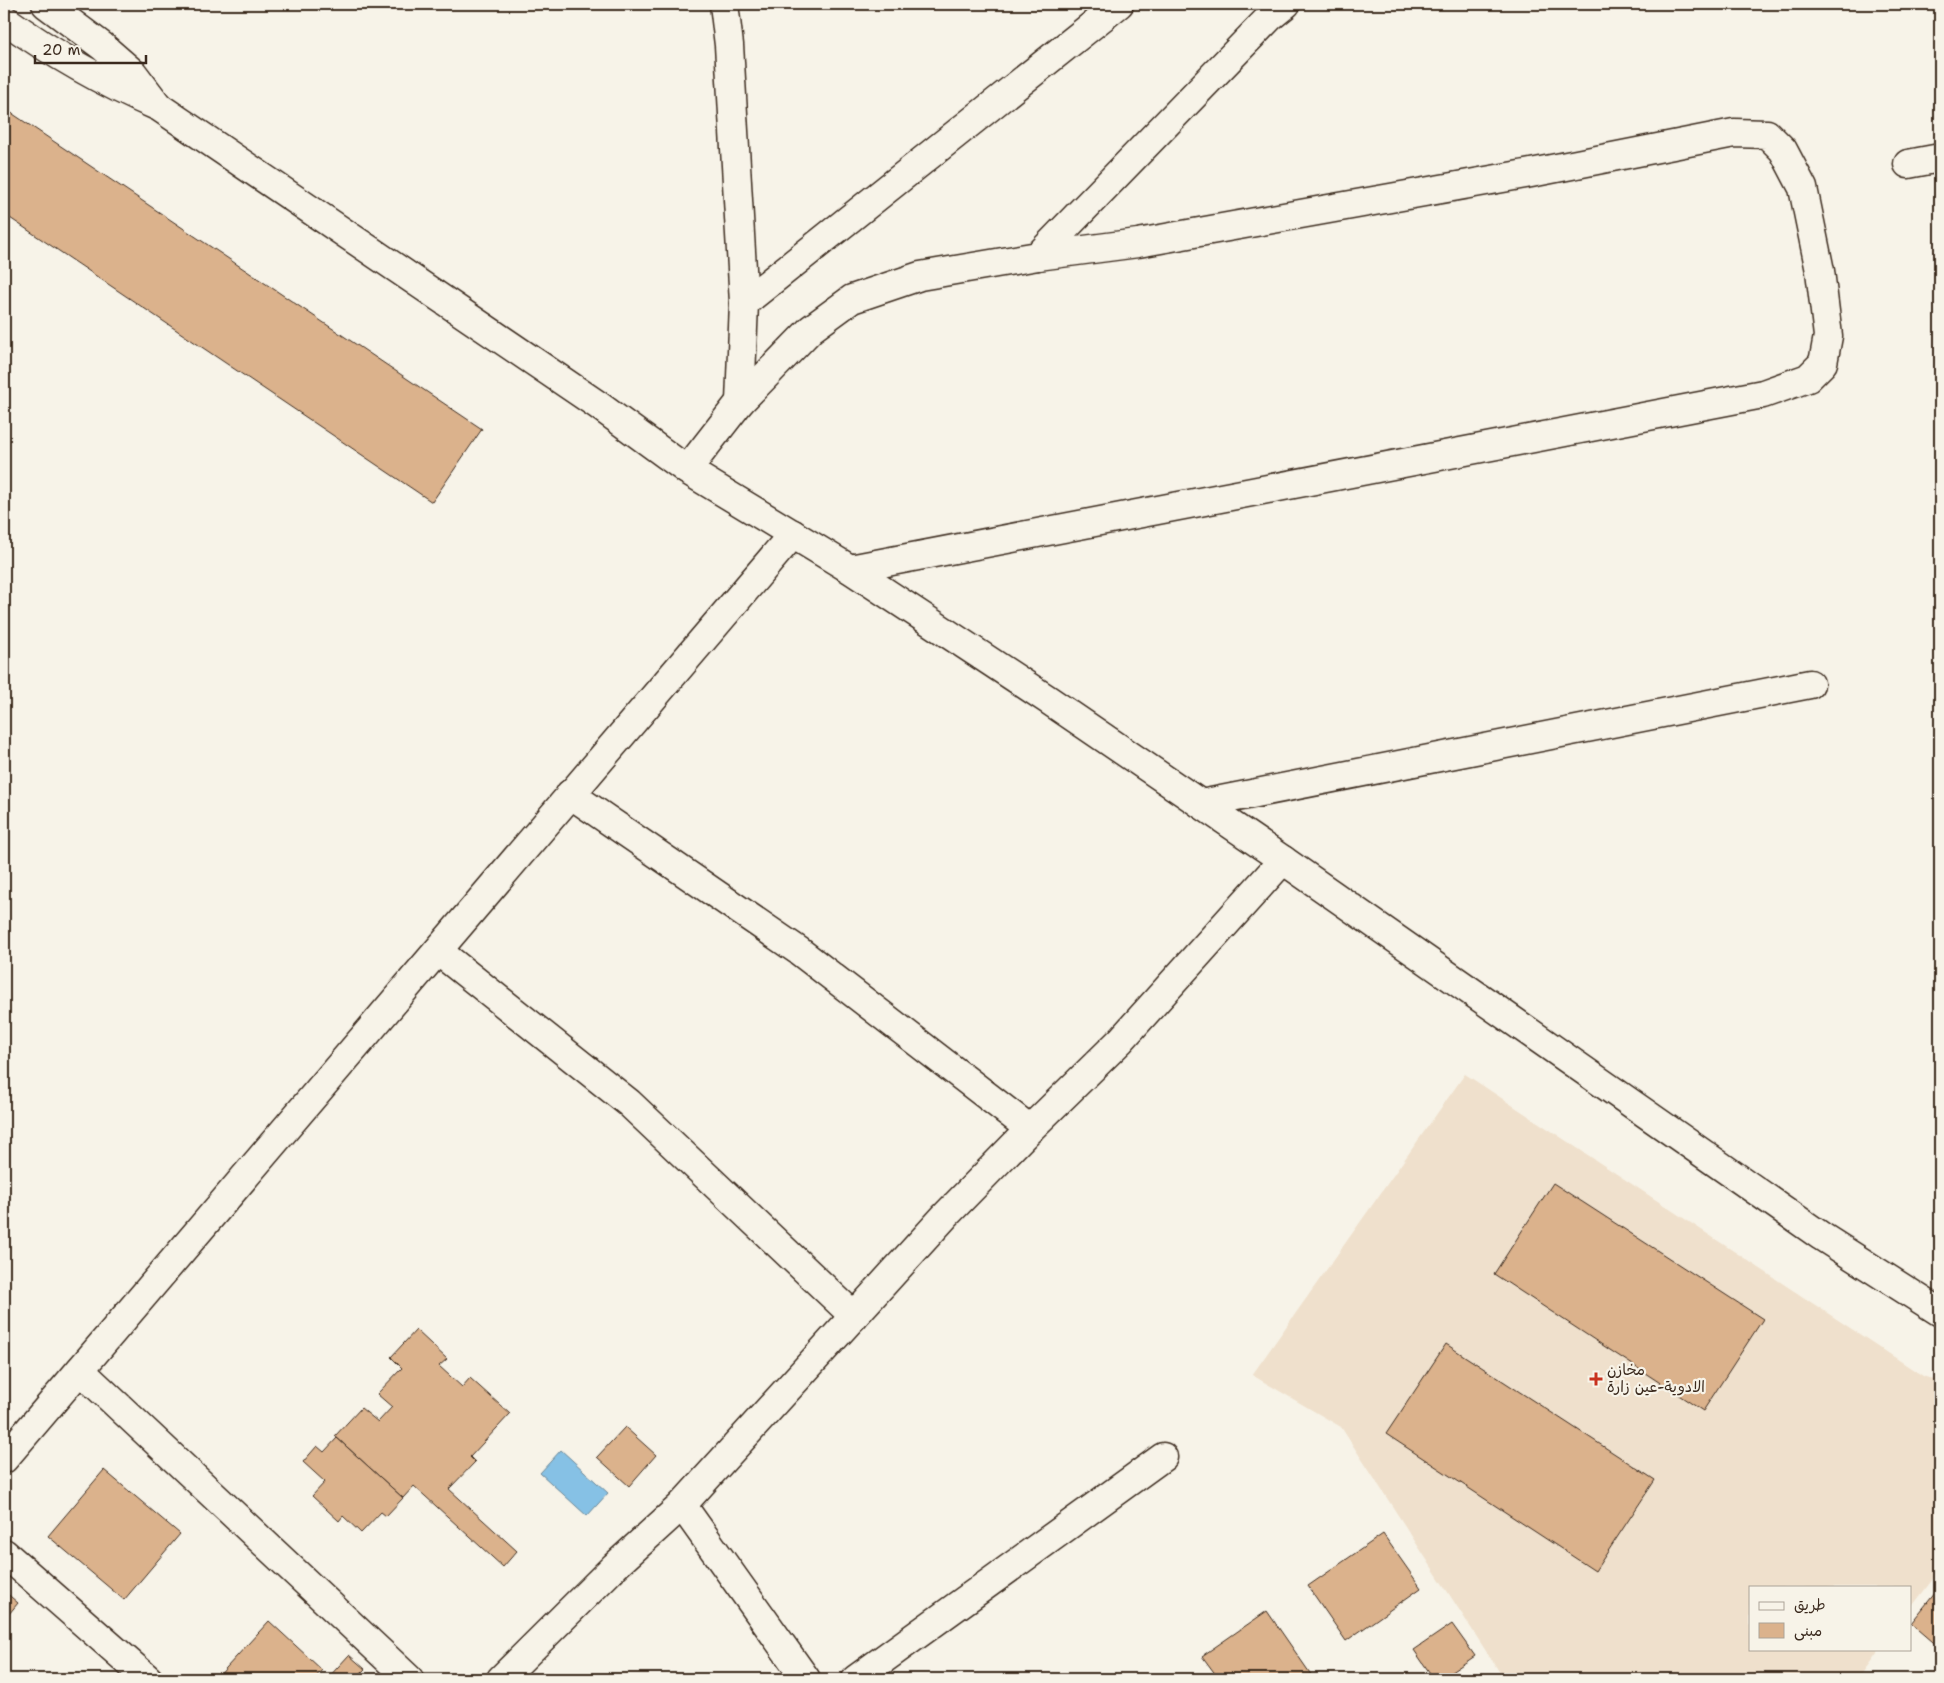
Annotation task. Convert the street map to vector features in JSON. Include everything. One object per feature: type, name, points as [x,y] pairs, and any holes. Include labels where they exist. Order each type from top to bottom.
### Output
[{"type":"street","points":[[46,4],[102,46],[133,73],[159,107]]},
{"type":"street","points":[[724,4],[729,45],[744,303],[740,402]]},
{"type":"street","points":[[744,303],[1119,4]]},
{"type":"street","points":[[1038,256],[1270,17],[1286,4]]},
{"type":"street","points":[[4,20],[78,68],[118,89],[159,107],[598,405],[687,470],[850,569],[1201,804],[1798,1220],[1940,1312]]},
{"type":"street","points":[[687,470],[740,402],[811,329],[852,299],[920,276],[1038,256],[1138,243],[1512,177],[1734,132],[1767,134],[1783,150],[1803,188],[1820,270],[1828,336],[1823,363],[1808,378],[1763,394],[850,569]]},
{"type":"street","points":[[1908,164],[1940,158]]},
{"type":"street","points":[[4,1459],[792,534]]},
{"type":"street","points":[[1201,804],[1810,684]]},
{"type":"street","points":[[570,794],[799,951],[1030,1129]]},
{"type":"street","points":[[502,1679],[615,1566],[682,1505],[945,1216],[1121,1040],[1283,860]]},
{"type":"street","points":[[438,951],[629,1103],[854,1316]]},
{"type":"street","points":[[80,1370],[408,1679]]},
{"type":"street","points":[[856,1679],[1163,1457]]},
{"type":"street","points":[[682,1505],[806,1679]]},
{"type":"street","points":[[4,1553],[148,1679]]},
{"type":"shaded area","name":"مخازن الادوية-عين زارة","points":[[1465,1074],[1923,1376],[1940,1382],[1940,1570],[1912,1606],[1912,1586],[1749,1586],[1749,1650],[1879,1650],[1858,1679],[1504,1679],[1341,1427],[1252,1375]]},
{"type":"water","points":[[561,1450],[608,1493],[587,1516],[540,1473]]},
{"type":"building","points":[[7,110],[482,429],[432,502],[4,214],[4,116]]},
{"type":"building","points":[[1553,1183],[1763,1319],[1703,1411],[1494,1274]]},
{"type":"building","points":[[416,1330],[447,1359],[439,1366],[462,1387],[470,1378],[510,1414],[470,1457],[475,1462],[449,1489],[517,1551],[503,1567],[414,1486],[403,1498],[335,1436],[361,1408],[378,1422],[392,1407],[377,1394],[402,1368],[391,1357]]},
{"type":"building","points":[[1446,1344],[1655,1480],[1595,1571],[1386,1434]]},
{"type":"building","points":[[625,1427],[656,1455],[629,1486],[597,1457]]},
{"type":"building","points":[[337,1438],[403,1498],[386,1516],[381,1512],[361,1533],[343,1516],[339,1521],[312,1496],[325,1482],[303,1462],[317,1446],[324,1452]]},
{"type":"building","points":[[104,1470],[180,1534],[124,1600],[48,1536]]},
{"type":"building","points":[[1383,1534],[1421,1588],[1346,1641],[1308,1586]]},
{"type":"building","points":[[1940,1587],[1940,1648],[1912,1624]]},
{"type":"building","points":[[4,1591],[18,1603],[4,1620]]},
{"type":"building","points":[[1267,1611],[1314,1679],[1219,1679],[1202,1656]]},
{"type":"building","points":[[269,1621],[322,1670],[314,1679],[216,1679]]},
{"type":"building","points":[[1452,1624],[1475,1656],[1441,1679],[1434,1679],[1414,1650]]},
{"type":"building","points":[[349,1655],[365,1669],[355,1679],[327,1679]]},
{"type":"place","name":"مخازن الادوية-عين زارة","points":[[1596,1379]]}]
